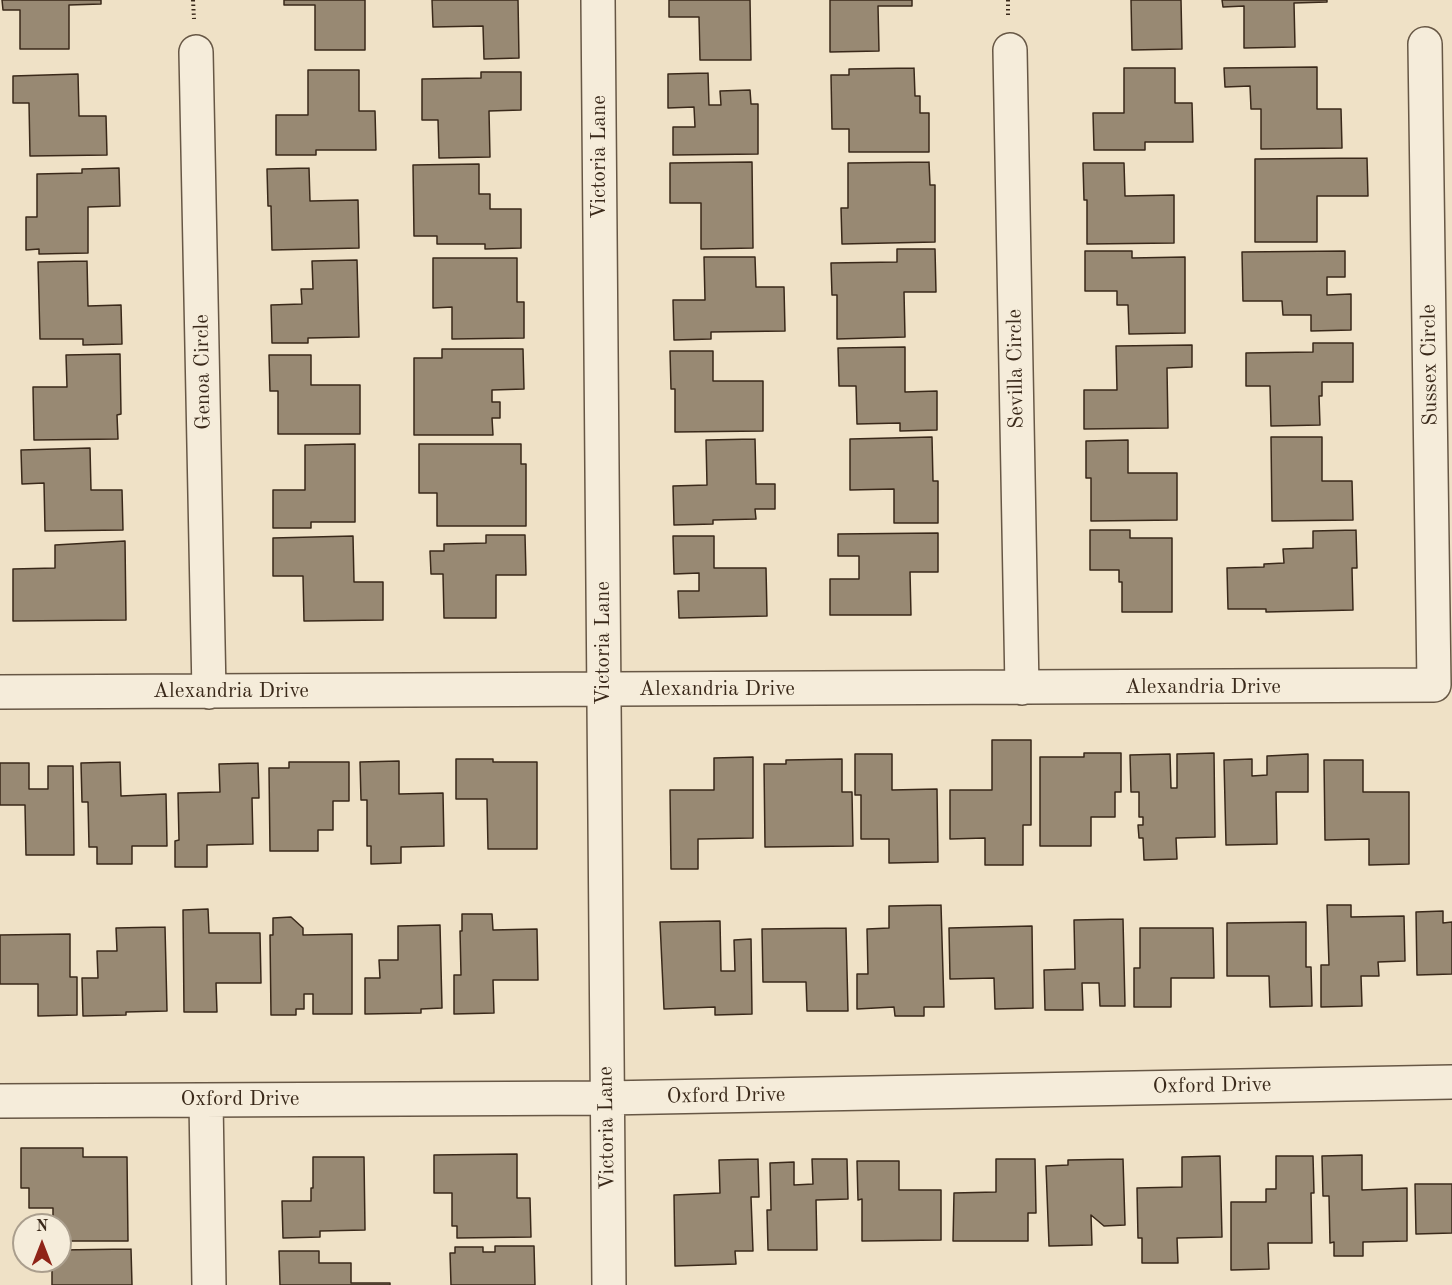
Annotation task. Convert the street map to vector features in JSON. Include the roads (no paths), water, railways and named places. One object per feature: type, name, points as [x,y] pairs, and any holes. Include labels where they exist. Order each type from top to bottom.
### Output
[{"type":"street","name":"Victoria Lane","points":[[598,0],[609,1285]]},
{"type":"street","name":"Sussex Circle","points":[[1425,44],[1434,685]]},
{"type":"street","name":"Sevilla Circle","points":[[1010,50],[1022,688]]},
{"type":"street","name":"Genoa Circle","points":[[196,52],[209,692]]},
{"type":"street","name":"Alexandria Drive","points":[[0,692],[1434,685]]},
{"type":"street","name":"Oxford Drive","points":[[0,1101],[606,1098],[1452,1082]]},
{"type":"street","points":[[206,1100],[208,1285]]}]
